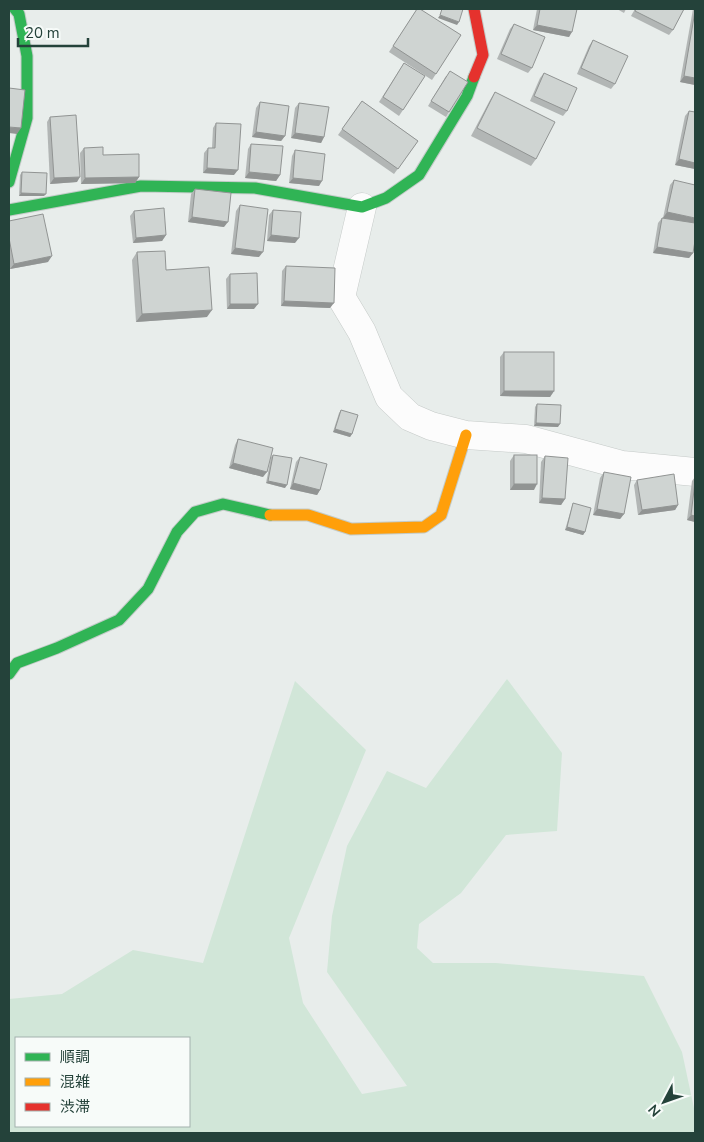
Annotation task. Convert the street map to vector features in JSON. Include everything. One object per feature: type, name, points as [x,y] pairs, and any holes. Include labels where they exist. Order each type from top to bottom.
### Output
[{"type":"street","points":[[9,182],[27,118],[27,56],[20,14],[15,9]]},
{"type":"street","points":[[9,210],[141,186],[255,188],[362,207],[386,198],[419,175],[467,96],[483,55],[474,9]]},
{"type":"street","points":[[362,207],[341,297],[362,332],[389,397],[410,417],[431,426],[466,435],[526,438],[622,465],[695,472]]},
{"type":"street","points":[[9,674],[17,663],[57,648],[119,620],[148,589],[177,532],[195,512],[223,504],[270,515],[308,515],[351,529],[424,527],[441,515],[466,435]]},
{"type":"green space","points":[[507,679],[562,753],[557,831],[506,835],[461,893],[419,924],[417,948],[433,963],[496,963],[644,976],[682,1052],[695,1113],[695,1133],[9,1133],[9,999],[62,994],[133,950],[203,963],[295,681],[366,750],[289,938],[303,1003],[362,1094],[407,1086],[327,972],[332,916],[347,846],[387,771],[426,788]]},
{"type":"building","points":[[417,9],[420,9],[461,35],[436,74],[393,46]]},
{"type":"building","points":[[442,9],[463,9],[459,22],[440,15]]},
{"type":"building","points":[[540,9],[577,9],[572,32],[537,25]]},
{"type":"building","points":[[636,9],[684,9],[673,30],[635,11]]},
{"type":"building","points":[[695,11],[695,78],[684,76]]},
{"type":"building","points":[[514,24],[545,37],[532,68],[501,54]]},
{"type":"building","points":[[593,40],[628,56],[615,84],[581,68]]},
{"type":"building","points":[[404,63],[425,76],[403,110],[383,97]]},
{"type":"building","points":[[450,71],[468,82],[449,112],[431,101]]},
{"type":"building","points":[[544,73],[577,88],[567,111],[534,96]]},
{"type":"building","points":[[9,88],[25,90],[21,128],[9,127]]},
{"type":"building","points":[[495,92],[555,122],[536,159],[477,128]]},
{"type":"building","points":[[362,101],[418,141],[398,169],[342,129]]},
{"type":"building","points":[[260,102],[289,106],[285,136],[256,132]]},
{"type":"building","points":[[299,103],[329,107],[324,137],[295,133]]},
{"type":"building","points":[[689,111],[695,112],[695,163],[679,159]]},
{"type":"building","points":[[76,115],[80,177],[54,178],[50,117]]},
{"type":"building","points":[[216,123],[241,124],[238,170],[207,168],[208,148],[215,148]]},
{"type":"building","points":[[251,144],[283,146],[280,175],[249,172]]},
{"type":"building","points":[[103,147],[103,155],[139,154],[139,177],[85,178],[84,148]]},
{"type":"building","points":[[295,150],[325,154],[322,181],[293,178]]},
{"type":"building","points":[[22,172],[47,173],[46,194],[21,193]]},
{"type":"building","points":[[674,180],[695,185],[695,218],[667,212]]},
{"type":"building","points":[[195,189],[231,193],[228,222],[192,217]]},
{"type":"building","points":[[240,205],[268,209],[263,252],[235,248]]},
{"type":"building","points":[[164,208],[166,235],[136,238],[134,211]]},
{"type":"building","points":[[273,210],[301,212],[299,238],[271,235]]},
{"type":"building","points":[[43,214],[52,256],[14,264],[9,238],[9,221]]},
{"type":"building","points":[[662,218],[695,223],[693,253],[657,247]]},
{"type":"building","points":[[165,251],[166,270],[209,267],[212,310],[142,314],[137,252]]},
{"type":"building","points":[[286,266],[335,268],[334,303],[284,301]]},
{"type":"building","points":[[257,273],[258,304],[230,304],[230,274]]},
{"type":"building","points":[[504,352],[554,352],[554,391],[504,391]]},
{"type":"building","points":[[537,404],[561,405],[560,424],[536,423]]},
{"type":"building","points":[[341,410],[358,415],[352,434],[335,429]]},
{"type":"building","points":[[238,439],[273,448],[267,472],[233,463]]},
{"type":"building","points":[[273,455],[292,458],[287,485],[268,481]]},
{"type":"building","points":[[514,455],[537,455],[537,484],[514,484]]},
{"type":"building","points":[[545,456],[568,458],[565,499],[542,498]]},
{"type":"building","points":[[300,457],[327,464],[320,490],[293,483]]},
{"type":"building","points":[[604,472],[631,477],[624,514],[597,509]]},
{"type":"building","points":[[674,474],[678,505],[642,510],[637,480]]},
{"type":"building","points":[[695,482],[695,516],[691,515]]},
{"type":"building","points":[[573,503],[591,508],[585,532],[567,527]]},
{"type":"traffic: fast","points":[[9,182],[27,118],[27,56],[19,14],[15,9]]},
{"type":"traffic: fast","points":[[9,210],[141,186],[255,188],[362,207],[386,198],[419,175],[467,96],[474,77]]},
{"type":"traffic: fast","points":[[9,674],[17,663],[57,648],[119,620],[148,589],[177,532],[195,512],[223,504],[270,515]]},
{"type":"traffic: slow","points":[[270,515],[308,515],[351,529],[424,527],[441,515],[466,435]]},
{"type":"traffic: jam","points":[[474,9],[483,55],[474,77]]}]
